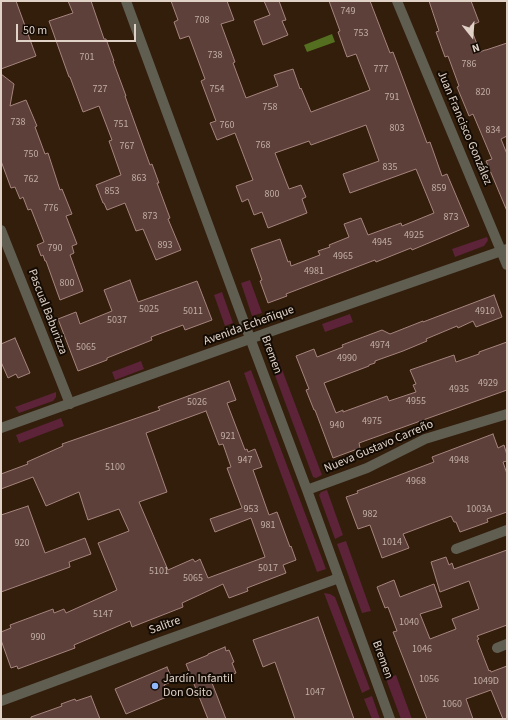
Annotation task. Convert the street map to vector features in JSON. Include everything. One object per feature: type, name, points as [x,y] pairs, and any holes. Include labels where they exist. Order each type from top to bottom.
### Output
[{"type":"street","name":"Bremen","points":[[126,1],[390,719]]},
{"type":"street","name":"Juan Francisco González","points":[[397,1],[504,250],[507,265]]},
{"type":"street","name":"Pascual Baburizza","points":[[1,230],[70,404]]},
{"type":"street","name":"Avenida Echeñique","points":[[1,428],[504,250]]},
{"type":"street","name":"Nueva Gustavo Carreño","points":[[307,490],[368,468],[425,439],[507,414]]},
{"type":"street","points":[[456,549],[507,530]]},
{"type":"street","name":"Salitre","points":[[1,701],[339,578]]},
{"type":"shaded area","points":[[332,34],[335,42],[307,52],[304,45]]},
{"type":"shaded area","points":[[487,237],[488,240],[484,246],[455,257],[452,249]]},
{"type":"shaded area","points":[[250,280],[262,313],[252,316],[241,283]]},
{"type":"shaded area","points":[[222,292],[233,323],[225,326],[214,295]]},
{"type":"shaded area","points":[[350,314],[353,322],[325,332],[322,324]]},
{"type":"shaded area","points":[[278,359],[322,475],[316,478],[313,477],[270,362]]},
{"type":"shaded area","points":[[141,361],[144,369],[115,380],[112,372]]},
{"type":"shaded area","points":[[251,370],[326,569],[317,572],[244,373]]},
{"type":"shaded area","points":[[56,392],[56,397],[53,401],[19,413],[15,407]]},
{"type":"shaded area","points":[[61,418],[64,426],[19,443],[16,435]]},
{"type":"shaded area","points":[[327,490],[343,535],[335,539],[319,495],[321,492]]},
{"type":"shaded area","points":[[346,541],[371,611],[362,613],[337,544]]},
{"type":"shaded area","points":[[324,593],[335,597],[370,689],[362,693]]},
{"type":"shaded area","points":[[396,675],[412,719],[401,719],[386,679]]},
{"type":"shaded area","points":[[372,696],[380,719],[372,719],[364,699]]},
{"type":"building","points":[[1,1],[16,1],[36,56],[1,69]]},
{"type":"building","points":[[68,1],[91,1],[104,39],[106,39],[114,61],[150,165],[152,164],[159,183],[157,183],[170,218],[168,219],[181,250],[156,260],[143,229],[136,231],[125,203],[107,210],[96,185],[121,175],[109,141],[112,140],[99,106],[83,112],[49,21],[73,13]]},
{"type":"building","points":[[171,1],[227,1],[234,20],[221,24],[246,98],[278,86],[274,75],[293,69],[300,89],[301,88],[311,112],[370,90],[356,54],[347,57],[338,32],[340,31],[329,1],[370,1],[390,53],[393,52],[427,143],[430,142],[442,176],[447,174],[469,226],[412,250],[411,248],[376,262],[375,260],[286,294],[287,296],[268,303],[251,249],[280,239],[288,262],[290,261],[291,266],[320,255],[318,251],[330,247],[329,245],[349,237],[344,224],[361,218],[368,235],[401,223],[402,226],[434,213],[416,169],[350,193],[343,174],[379,161],[366,125],[311,145],[309,141],[275,153],[289,189],[301,185],[306,197],[302,199],[307,213],[268,228],[262,212],[254,215],[248,199],[242,202],[236,186],[253,180],[235,133],[217,140],[210,123],[216,121],[201,81],[205,79],[189,36],[180,39],[174,22],[178,20]]},
{"type":"building","points":[[264,1],[279,1],[286,20],[282,21],[288,35],[263,45],[254,21],[270,15]]},
{"type":"building","points":[[429,1],[471,1],[479,22],[470,26],[480,52],[507,43],[507,136],[501,139],[507,154],[507,211],[486,161],[492,159],[473,114],[469,116],[457,87],[459,86],[448,56],[445,57],[436,32],[439,31]]},
{"type":"building","points":[[1,74],[14,84],[10,106],[26,100],[37,126],[35,127],[45,154],[48,153],[60,190],[62,189],[72,214],[66,216],[77,244],[72,246],[74,253],[70,255],[83,291],[60,300],[46,261],[43,255],[41,256],[37,245],[44,242],[31,209],[28,210],[23,197],[20,199],[15,187],[11,188],[1,161]]},
{"type":"building","points":[[130,280],[138,302],[197,281],[212,320],[185,330],[183,325],[151,337],[152,340],[78,371],[58,319],[76,312],[80,324],[112,311],[104,290]]},
{"type":"building","points":[[494,295],[502,317],[476,327],[473,321],[458,328],[457,326],[426,339],[427,341],[375,361],[375,363],[369,366],[324,383],[336,413],[343,410],[343,412],[387,396],[389,401],[416,392],[413,385],[416,384],[410,370],[454,355],[456,362],[507,342],[507,390],[359,443],[360,448],[333,458],[306,390],[309,389],[296,356],[314,349],[317,357],[343,347],[342,345],[382,330],[390,334]]},
{"type":"building","points":[[15,338],[30,373],[18,378],[16,374],[8,378],[1,362],[1,344]]},
{"type":"building","points":[[229,381],[236,400],[227,403],[245,450],[247,449],[248,452],[255,449],[262,467],[253,470],[269,515],[277,512],[296,560],[283,565],[286,573],[247,588],[248,591],[229,598],[223,584],[182,603],[183,607],[132,627],[130,621],[74,645],[75,648],[18,669],[17,666],[11,668],[1,640],[1,632],[11,628],[10,625],[53,609],[54,613],[64,609],[66,613],[117,590],[98,543],[129,531],[119,509],[88,520],[79,492],[46,506],[33,477],[1,489],[1,474],[28,464],[27,462],[63,446],[62,444],[160,410],[158,407]],"holes":[[[206,411],[219,445],[223,444],[231,467],[227,468],[242,508],[210,519],[215,532],[251,518],[265,557],[208,578],[200,559],[195,562],[193,559],[168,570],[139,502],[167,492],[146,433]]]},
{"type":"building","points":[[493,434],[498,448],[504,445],[507,455],[507,461],[503,462],[507,474],[507,512],[487,519],[488,522],[460,532],[456,522],[454,522],[451,516],[403,534],[409,548],[382,558],[370,525],[358,529],[346,497],[358,493],[357,491],[434,462],[432,457]]},
{"type":"building","points":[[28,506],[45,553],[85,538],[91,554],[69,562],[70,567],[1,592],[1,515]]},
{"type":"building","points":[[507,550],[507,625],[477,636],[479,639],[477,640],[489,671],[490,670],[491,672],[507,666],[507,719],[503,719],[491,690],[466,699],[473,719],[427,719],[393,632],[397,631],[388,607],[385,608],[377,587],[394,580],[400,597],[434,584],[442,607],[420,614],[430,639],[456,629],[452,619],[479,609],[469,581],[440,592],[431,562],[446,557],[449,565],[452,563],[454,569]]},
{"type":"building","points":[[318,617],[354,719],[295,719],[275,662],[263,667],[253,640]]},
{"type":"building","points":[[225,647],[226,651],[229,650],[234,662],[232,663],[236,673],[212,683],[226,719],[208,719],[186,664]]},
{"type":"building","points":[[167,667],[173,681],[164,685],[169,696],[126,714],[115,689]]},
{"type":"building","points":[[91,696],[100,719],[31,719],[31,717],[62,706],[61,704],[75,699],[76,701]]},
{"type":"place","name":"Jardín Infantil Don Osito","points":[[155,686]]}]
